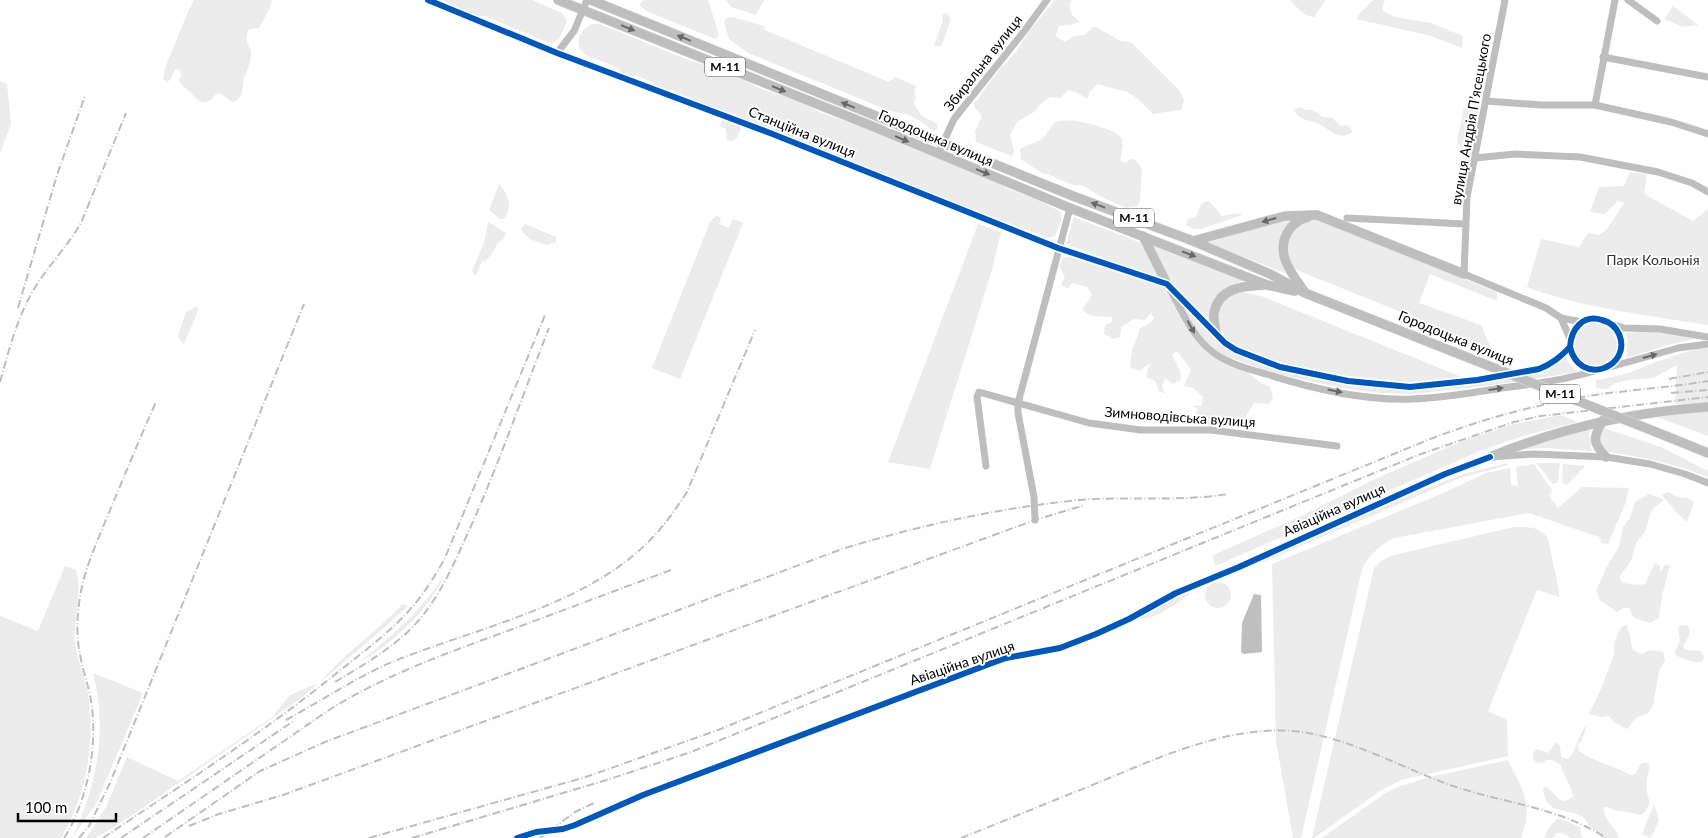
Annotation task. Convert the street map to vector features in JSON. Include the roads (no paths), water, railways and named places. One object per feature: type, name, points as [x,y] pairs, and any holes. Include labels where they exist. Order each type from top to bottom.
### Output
[{"type":"main road","name":"Городоцька вулиця","points":[[558,0],[858,120],[1070,208],[1267,285],[1305,293]]},
{"type":"main road","name":"Городоцька вулиця","points":[[591,0],[1073,196],[1193,241],[1270,274],[1305,293],[1708,453]]},
{"type":"main road","points":[[1305,293],[1289,269],[1282,246],[1284,237],[1292,226],[1300,219],[1317,215]]},
{"type":"main road","points":[[1193,241],[1285,216],[1317,215],[1464,274]]},
{"type":"main road","points":[[1143,236],[1167,284]]},
{"type":"main road","points":[[1216,332],[1214,314],[1217,303],[1227,292],[1237,287],[1267,285]]},
{"type":"main road","points":[[1490,457],[1522,444],[1603,420],[1675,409],[1708,407]]},
{"type":"main road","points":[[1603,420],[1596,431],[1595,441],[1598,450],[1606,458]]},
{"type":"street","name":"Станційна вулиця","points":[[428,0],[557,53],[770,133],[1058,248],[1167,284]]},
{"type":"street","points":[[557,53],[574,31],[587,0]]},
{"type":"street","name":"Збиральна вулиця","points":[[938,154],[954,119],[1047,0]]},
{"type":"street","name":"вулиця Андрія Пʼясецького","points":[[1464,274],[1467,197],[1505,0]]},
{"type":"street","points":[[1595,106],[1615,0]]},
{"type":"street","points":[[1628,0],[1657,20]]},
{"type":"street","points":[[1603,57],[1708,77]]},
{"type":"street","points":[[1486,101],[1595,106],[1671,122],[1708,134]]},
{"type":"street","points":[[1475,158],[1515,154],[1580,157],[1658,172],[1692,183],[1708,192]]},
{"type":"street","points":[[1035,520],[1034,497],[1018,413],[1018,403],[1070,208]]},
{"type":"street","points":[[1347,218],[1465,224]]},
{"type":"street","points":[[1464,274],[1546,308],[1561,318],[1582,322]]},
{"type":"street","points":[[1167,284],[1225,343],[1236,350],[1280,367],[1348,382],[1410,387],[1477,380],[1539,369],[1554,362],[1570,347]]},
{"type":"street","points":[[1167,284],[1196,337],[1214,354],[1233,364],[1276,378],[1380,398],[1411,399],[1480,392],[1568,379],[1678,348],[1708,344]]},
{"type":"street","points":[[1561,318],[1570,339],[1570,347],[1576,361],[1589,370],[1603,369],[1611,365],[1620,353],[1621,338],[1613,325]]},
{"type":"street","points":[[1570,339],[1577,326],[1589,319],[1598,319],[1624,328],[1660,329],[1708,337]]},
{"type":"street","name":"Зимноводівська вулиця","points":[[986,466],[979,392],[1089,423],[1141,430],[1211,430],[1337,446]]},
{"type":"street","name":"Авіаційна вулиця","points":[[517,838],[536,832],[563,829],[575,825],[642,795],[1006,658],[1060,648],[1096,634],[1129,619],[1176,593],[1239,567],[1445,474],[1490,457],[1533,454],[1606,458],[1650,464],[1708,483]]},
{"type":"railway","points":[[18,308],[57,175],[85,96]]},
{"type":"railway","points":[[0,382],[14,334],[28,300],[39,281],[81,223],[126,113]]},
{"type":"railway","points":[[79,838],[89,826],[110,783],[304,304]]},
{"type":"railway","points":[[103,838],[277,719],[371,646],[412,608],[437,573],[445,558],[545,315]]},
{"type":"railway","points":[[335,682],[380,654],[401,638],[420,619],[436,597],[482,502],[549,328]]},
{"type":"railway","points":[[286,720],[378,668],[560,600],[592,584],[621,565],[658,531],[687,492],[755,330]]},
{"type":"railway","points":[[1669,379],[1708,372]]},
{"type":"railway","points":[[369,838],[586,777],[718,730],[1423,442],[1482,421],[1541,405],[1582,397],[1708,381]]},
{"type":"railway","points":[[1671,393],[1708,390]]},
{"type":"railway","points":[[412,838],[610,779],[691,752],[1421,454],[1514,422],[1541,416],[1708,397]]},
{"type":"railway","points":[[64,838],[80,806],[90,769],[92,750],[93,731],[90,695],[78,640],[79,604],[82,587],[97,541],[156,402]]},
{"type":"railway","points":[[165,837],[260,771],[325,742],[842,549],[960,518],[1049,503],[1117,498],[1191,498],[1228,494]]},
{"type":"railway","points":[[189,826],[219,814],[283,795],[1035,520],[1085,505]]},
{"type":"railway","points":[[143,838],[350,697],[394,675],[440,656],[671,570]]},
{"type":"railway","points":[[121,838],[295,720]]},
{"type":"railway","points":[[961,838],[1142,764],[1197,744],[1253,732],[1281,730],[1326,737],[1380,756],[1450,785],[1550,812],[1569,819],[1606,838]]},
{"type":"railway","points":[[540,838],[575,812],[594,803]]},
{"type":"park label","name":"Парк Кольонія","points":[[1653,260]]}]
